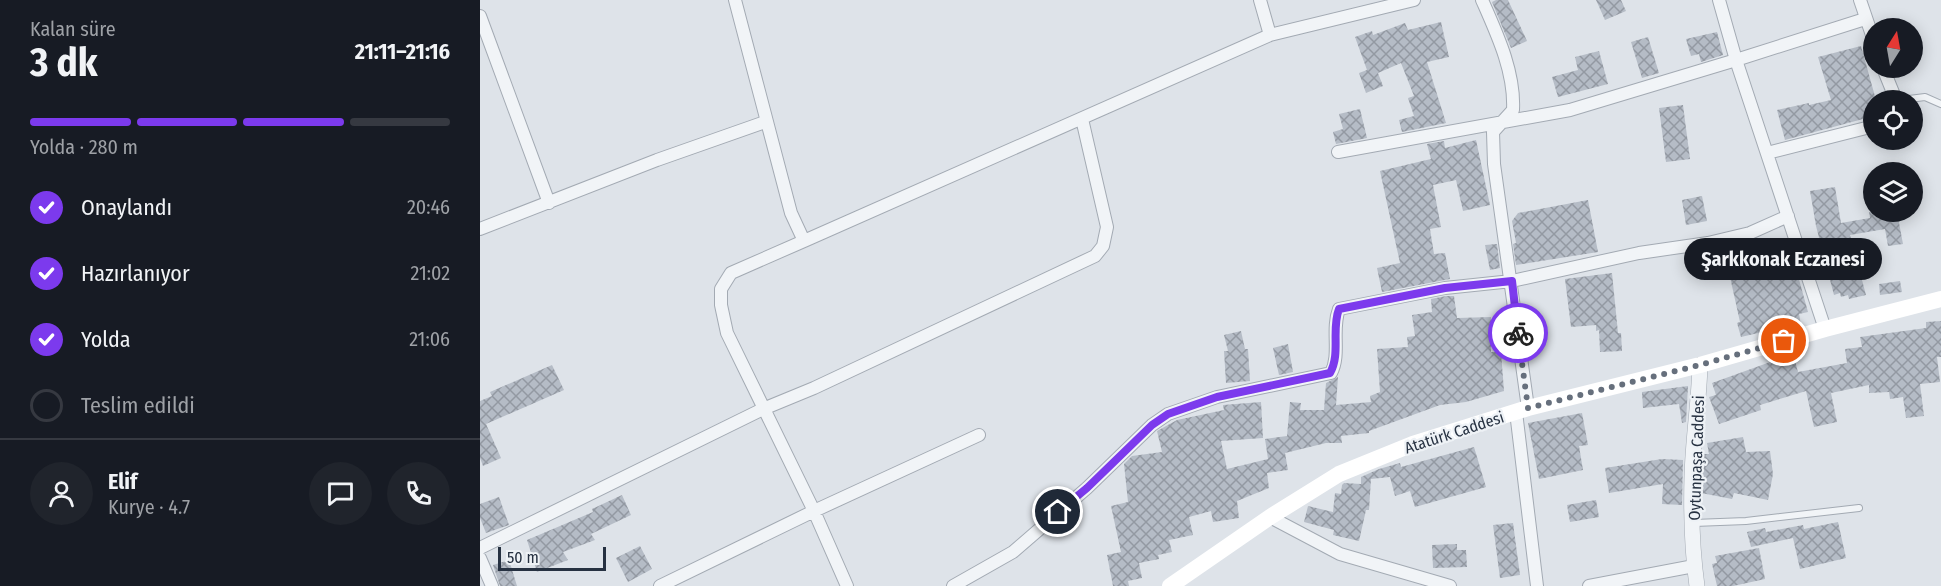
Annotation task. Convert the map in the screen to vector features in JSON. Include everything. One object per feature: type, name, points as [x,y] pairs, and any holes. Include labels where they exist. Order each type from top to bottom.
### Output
[{"type":"main road","name":"Atatürk Caddesi","points":[[1170,586],[1270,517],[1339,474],[1413,444],[1522,410],[1700,365],[1825,328],[1941,299]]},
{"type":"street","points":[[735,0],[765,122],[791,213],[804,241]]},
{"type":"street","points":[[1260,0],[1270,35]]},
{"type":"street","points":[[847,586],[814,511],[727,333],[721,305],[721,289],[731,273],[1270,35],[1414,0]]},
{"type":"street","points":[[1482,0],[1500,42],[1514,95],[1513,110],[1493,132],[1494,164],[1512,281],[1537,586]]},
{"type":"street","points":[[1719,0],[1736,60],[1825,328]]},
{"type":"street","points":[[1860,0],[1865,18]]},
{"type":"street","points":[[480,16],[549,202]]},
{"type":"street","points":[[1338,152],[1570,110],[1863,19]]},
{"type":"street","points":[[480,548],[763,409],[814,388],[1095,256],[1106,240],[1107,227],[1082,119]]},
{"type":"street","points":[[480,229],[657,160],[765,122]]},
{"type":"street","points":[[1767,153],[1863,129]]},
{"type":"street","points":[[953,586],[1013,552],[1168,414],[1217,397],[1330,373],[1335,365],[1336,317],[1339,309],[1445,288],[1512,281],[1639,253],[1719,240],[1750,233],[1788,216]]},
{"type":"street","name":"Oytunpaşa Caddesi","points":[[1697,586],[1694,566],[1692,476],[1699,406],[1700,365]]},
{"type":"street","points":[[660,586],[814,511],[979,435]]},
{"type":"street","points":[[1270,517],[1340,554],[1450,586]]},
{"type":"street","points":[[480,558],[492,586]]},
{"type":"street","points":[[1589,586],[1694,566]]},
{"type":"lane","points":[[1923,98],[1941,104]]},
{"type":"lane","points":[[1693,523],[1746,521],[1859,508]]},
{"type":"building","points":[[1508,0],[1527,41],[1511,48],[1492,2]]},
{"type":"building","points":[[1596,0],[1621,0],[1626,11],[1605,20]]},
{"type":"building","points":[[1441,22],[1449,57],[1427,62],[1446,123],[1402,132],[1399,120],[1414,116],[1408,98],[1414,96],[1401,63],[1378,73],[1383,86],[1366,93],[1359,73],[1367,70],[1355,37],[1372,31],[1373,35],[1405,23],[1408,30]]},
{"type":"building","points":[[1717,32],[1723,55],[1701,62],[1699,54],[1691,56],[1686,39]]},
{"type":"building","points":[[1648,37],[1659,73],[1642,78],[1631,42]]},
{"type":"building","points":[[1861,46],[1863,78],[1870,78],[1873,90],[1863,90],[1863,119],[1785,140],[1777,110],[1831,100],[1818,57]]},
{"type":"building","points":[[1599,51],[1608,84],[1558,97],[1552,77],[1578,70],[1575,57]]},
{"type":"building","points":[[1683,105],[1690,159],[1666,162],[1659,108]]},
{"type":"building","points":[[1360,109],[1367,138],[1336,144],[1333,132],[1343,129],[1339,114]]},
{"type":"building","points":[[1476,140],[1490,205],[1463,211],[1456,180],[1433,185],[1441,227],[1430,229],[1434,254],[1445,253],[1450,279],[1382,292],[1377,268],[1400,263],[1380,171],[1431,159],[1427,144],[1444,141],[1445,148]]},
{"type":"building","points":[[1835,187],[1841,223],[1863,219],[1863,222],[1899,222],[1903,244],[1888,246],[1885,229],[1850,235],[1866,295],[1849,299],[1848,295],[1841,297],[1840,293],[1834,295],[1816,226],[1810,191]]},
{"type":"building","points":[[1702,196],[1707,221],[1686,225],[1682,200]]},
{"type":"building","points":[[1588,200],[1598,252],[1516,265],[1513,244],[1516,243],[1512,221],[1518,213]]},
{"type":"building","points":[[1497,244],[1500,268],[1490,270],[1485,245]]},
{"type":"building","points":[[1786,250],[1788,267],[1795,265],[1808,312],[1799,314],[1801,325],[1772,333],[1771,330],[1741,337],[1728,268],[1747,264],[1750,277],[1774,272],[1771,251]]},
{"type":"building","points":[[1612,273],[1622,351],[1600,352],[1599,330],[1596,331],[1596,325],[1571,327],[1565,279]]},
{"type":"building","points":[[1900,281],[1902,292],[1880,295],[1879,284]]},
{"type":"building","points":[[1454,296],[1457,318],[1491,317],[1491,352],[1501,352],[1504,391],[1466,402],[1440,405],[1369,431],[1369,433],[1341,436],[1342,443],[1326,443],[1285,453],[1288,470],[1267,473],[1269,488],[1237,501],[1239,518],[1213,522],[1211,511],[1189,517],[1193,535],[1169,540],[1172,552],[1158,555],[1159,559],[1139,563],[1142,578],[1128,581],[1129,586],[1113,586],[1107,555],[1121,552],[1111,506],[1128,502],[1124,464],[1132,456],[1162,452],[1157,431],[1177,420],[1224,410],[1223,405],[1261,402],[1263,438],[1221,441],[1227,469],[1268,459],[1265,439],[1287,436],[1290,402],[1301,403],[1300,410],[1324,410],[1326,383],[1338,377],[1336,405],[1371,402],[1370,396],[1380,392],[1377,349],[1408,347],[1407,337],[1415,336],[1412,315],[1432,312],[1431,299]]},
{"type":"building","points":[[1941,321],[1941,357],[1937,357],[1940,382],[1920,384],[1924,416],[1906,418],[1903,397],[1890,399],[1889,392],[1869,393],[1869,385],[1831,393],[1837,422],[1814,427],[1806,391],[1760,405],[1761,410],[1719,424],[1709,397],[1716,395],[1712,383],[1773,361],[1774,363],[1794,357],[1798,372],[1847,363],[1845,349],[1862,347],[1860,337],[1926,328],[1926,322]]},
{"type":"building","points":[[1241,331],[1245,349],[1248,349],[1250,381],[1226,383],[1224,351],[1228,351],[1224,335]]},
{"type":"building","points":[[1288,344],[1293,372],[1279,375],[1273,348]]},
{"type":"building","points":[[552,365],[564,390],[486,424],[501,458],[483,466],[480,458],[480,401],[492,396],[490,392]]},
{"type":"building","points":[[1688,386],[1686,422],[1682,423],[1679,404],[1643,408],[1642,392]]},
{"type":"building","points":[[1582,413],[1588,445],[1579,446],[1583,470],[1539,479],[1528,423]]},
{"type":"building","points":[[1743,437],[1746,452],[1770,451],[1773,474],[1768,500],[1734,493],[1732,499],[1701,493],[1703,454],[1709,454],[1707,443]]},
{"type":"building","points":[[1474,447],[1486,487],[1415,507],[1410,491],[1395,496],[1390,477],[1371,479],[1369,510],[1366,510],[1359,541],[1333,535],[1334,530],[1304,522],[1308,506],[1333,512],[1335,493],[1341,494],[1344,483],[1361,484],[1361,477],[1379,469],[1400,463],[1401,467]]},
{"type":"building","points":[[1662,459],[1683,460],[1682,505],[1662,504],[1663,484],[1609,493],[1605,468]]},
{"type":"building","points":[[622,495],[631,515],[591,534],[595,540],[563,552],[568,560],[537,572],[527,540],[593,512],[592,509]]},
{"type":"building","points":[[499,497],[509,525],[486,533],[480,518],[480,504]]},
{"type":"building","points":[[1596,500],[1599,517],[1570,522],[1567,505]]},
{"type":"building","points":[[1838,522],[1846,558],[1800,569],[1793,538],[1751,547],[1747,532],[1765,528],[1766,532],[1803,525],[1804,529]]},
{"type":"building","points":[[1513,523],[1520,575],[1500,578],[1493,525]]},
{"type":"building","points":[[1457,544],[1457,550],[1466,550],[1467,567],[1433,568],[1432,545]]},
{"type":"building","points":[[640,546],[652,569],[628,582],[616,558]]},
{"type":"building","points":[[1759,548],[1765,579],[1733,586],[1717,586],[1712,564],[1717,563],[1715,556]]},
{"type":"building","points":[[509,560],[517,586],[500,586],[493,565]]},
{"type":"way so far","points":[[1518,333],[1528,408],[1700,365],[1784,341]]},
{"type":"place","name":"Şarkkonak Eczanesi","points":[[1784,341]]},
{"type":"route","points":[[1058,512],[1087,488],[1152,425],[1168,414],[1217,397],[1330,373],[1335,365],[1336,317],[1339,309],[1445,288],[1512,281],[1518,333]]}]
